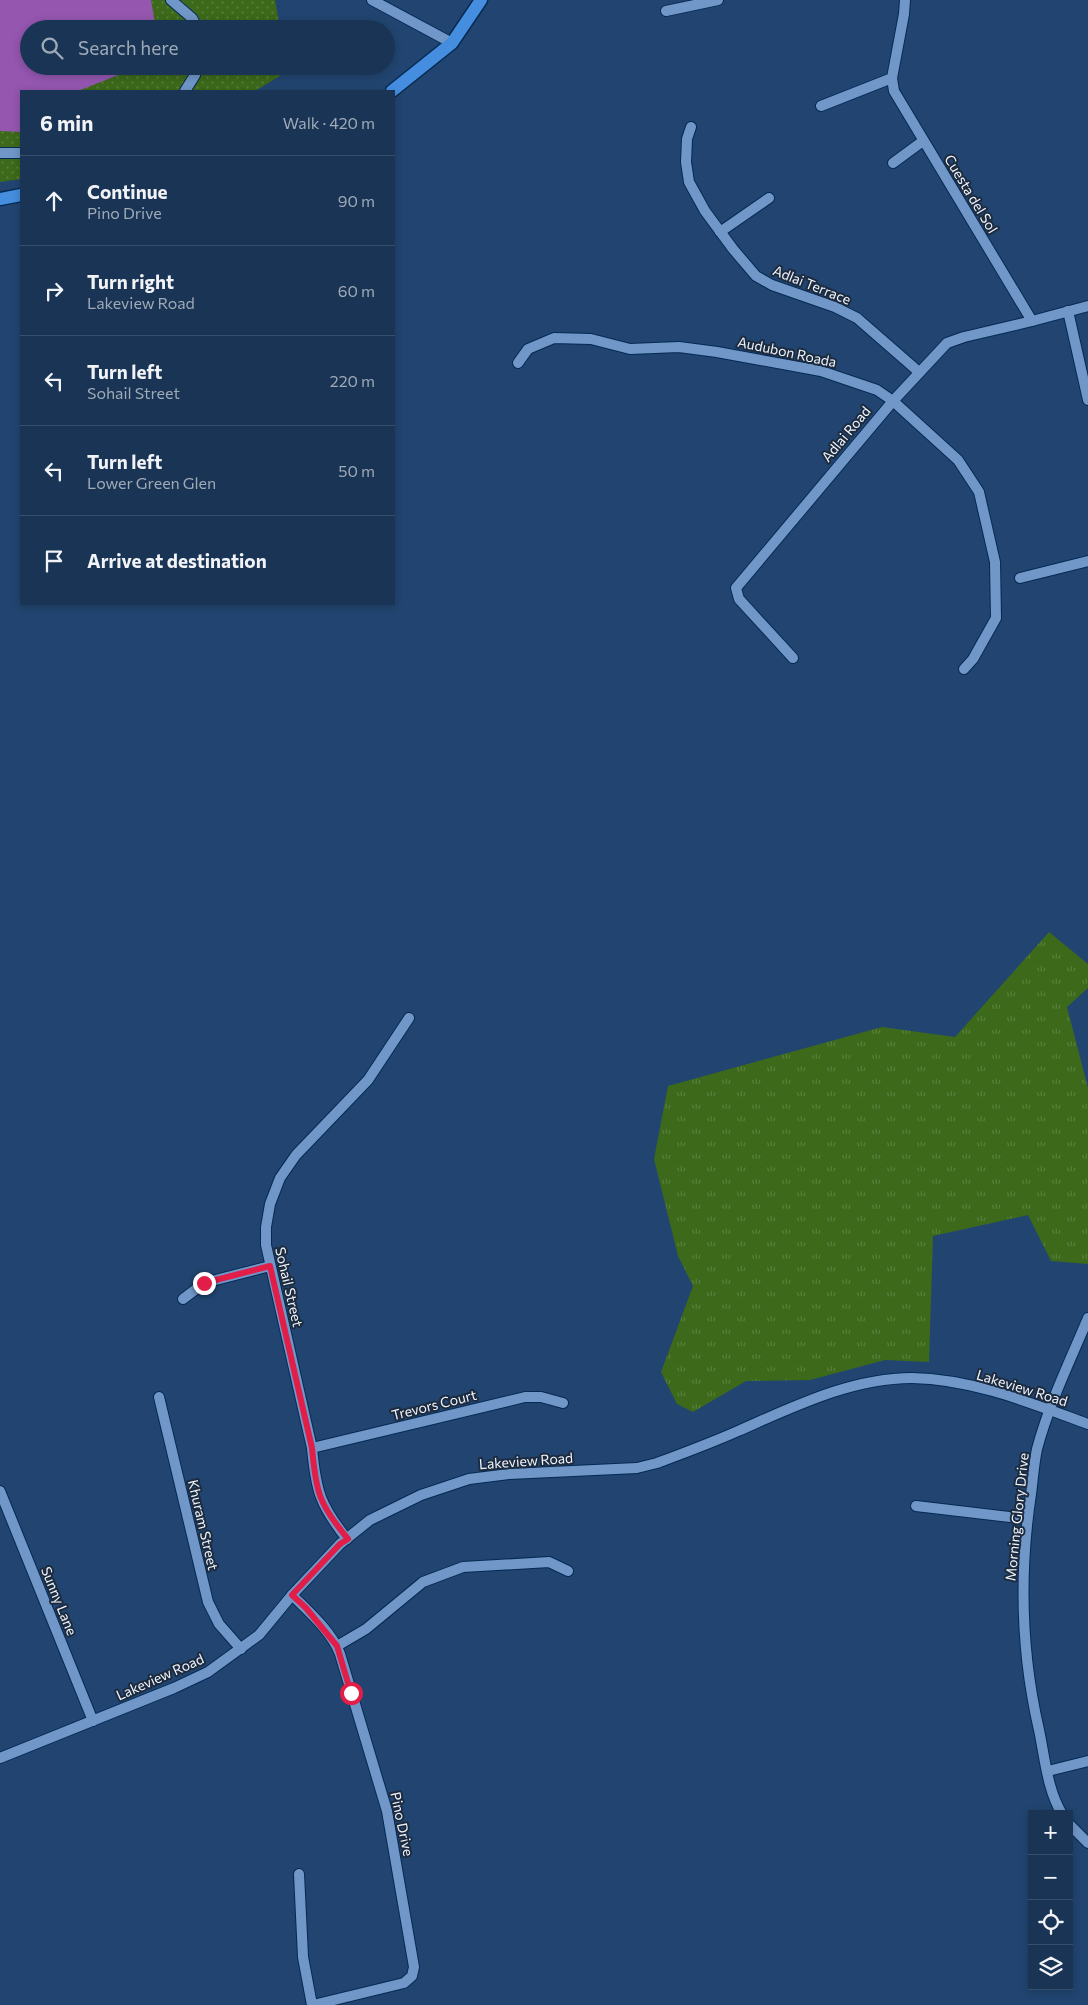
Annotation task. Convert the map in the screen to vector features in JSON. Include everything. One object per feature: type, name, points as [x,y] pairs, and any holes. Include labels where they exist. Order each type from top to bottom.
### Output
[{"type":"main road","points":[[393,90],[452,43],[482,0]]},
{"type":"main road","points":[[0,199],[20,195]]},
{"type":"street","points":[[171,0],[193,20]]},
{"type":"street","points":[[372,0],[452,43]]},
{"type":"street","points":[[666,11],[718,0]]},
{"type":"street","name":"Cuesta del Sol","points":[[905,0],[892,78],[894,91],[1032,321]]},
{"type":"street","points":[[186,90],[195,75]]},
{"type":"street","points":[[821,106],[892,78]]},
{"type":"street","name":"Adlai Terrace","points":[[690,128],[687,139],[686,162],[689,182],[705,211],[756,276],[772,285],[835,306],[857,318],[919,372]]},
{"type":"street","points":[[892,164],[923,141]]},
{"type":"street","points":[[0,152],[20,152]]},
{"type":"street","points":[[720,232],[769,198]]},
{"type":"street","name":"Adlai Road","points":[[793,658],[739,599],[736,588],[893,401],[947,343],[1088,306]]},
{"type":"street","points":[[1068,311],[1088,400]]},
{"type":"street","name":"Audubon Roada","points":[[518,363],[528,348],[554,338],[591,339],[630,349],[679,348],[717,352],[821,370],[877,390],[893,401],[958,460],[978,492],[995,562],[996,618],[974,659],[964,669]]},
{"type":"street","points":[[1020,578],[1088,562]]},
{"type":"street","name":"Sohail Street","points":[[348,1539],[329,1516],[320,1498],[315,1479],[312,1448],[270,1266],[266,1245],[266,1226],[270,1204],[280,1178],[296,1155],[368,1080],[409,1018]]},
{"type":"street","points":[[183,1300],[204,1283],[270,1266]]},
{"type":"street","name":"Morning Glory Drive","points":[[1060,1810],[1052,1792],[1030,1689],[1024,1635],[1022,1579],[1027,1519],[1037,1450],[1050,1410],[1088,1318]]},
{"type":"street","name":"Lakeview Road","points":[[0,1758],[190,1681],[216,1667],[259,1635],[292,1595],[340,1544],[370,1520],[421,1495],[469,1479],[510,1474],[637,1468],[657,1464],[839,1389],[912,1378],[957,1382],[1000,1392],[1088,1424]]},
{"type":"street","name":"Khuram Street","points":[[159,1397],[208,1602],[219,1624],[241,1649]]},
{"type":"street","name":"Trevors Court","points":[[312,1448],[525,1397],[542,1397],[563,1403]]},
{"type":"street","name":"Sunny Lane","points":[[0,1491],[93,1720]]},
{"type":"street","points":[[916,1506],[1027,1519]]},
{"type":"street","points":[[337,1646],[366,1629],[423,1582],[463,1567],[549,1562],[568,1571]]},
{"type":"street","name":"Pino Drive","points":[[292,1595],[306,1608],[337,1646],[387,1811],[414,1972],[404,1984],[313,2005]]},
{"type":"street","points":[[1048,1771],[1088,1761]]},
{"type":"street","points":[[1073,1828],[1088,1842]]},
{"type":"street","points":[[299,1874],[303,1957],[313,2005]]},
{"type":"green space","points":[[0,0],[275,0],[278,20],[20,20],[20,75],[281,75],[257,90],[20,90],[20,179],[0,182]]},
{"type":"green space","points":[[1049,932],[1088,964],[1088,988],[1067,1007],[1088,1088],[1088,1264],[1051,1261],[1028,1215],[933,1236],[929,1362],[885,1360],[810,1380],[746,1381],[693,1412],[677,1404],[661,1372],[693,1286],[678,1256],[654,1159],[668,1086],[882,1027],[955,1037]]},
{"type":"shaded area","points":[[0,0],[151,0],[154,20],[20,20],[20,75],[118,75],[81,90],[20,90],[20,132],[0,131]]},
{"type":"route","points":[[204,1283],[270,1266],[312,1448],[315,1479],[320,1498],[329,1516],[348,1539],[340,1544],[292,1595],[306,1608],[337,1646],[351,1693]]}]
